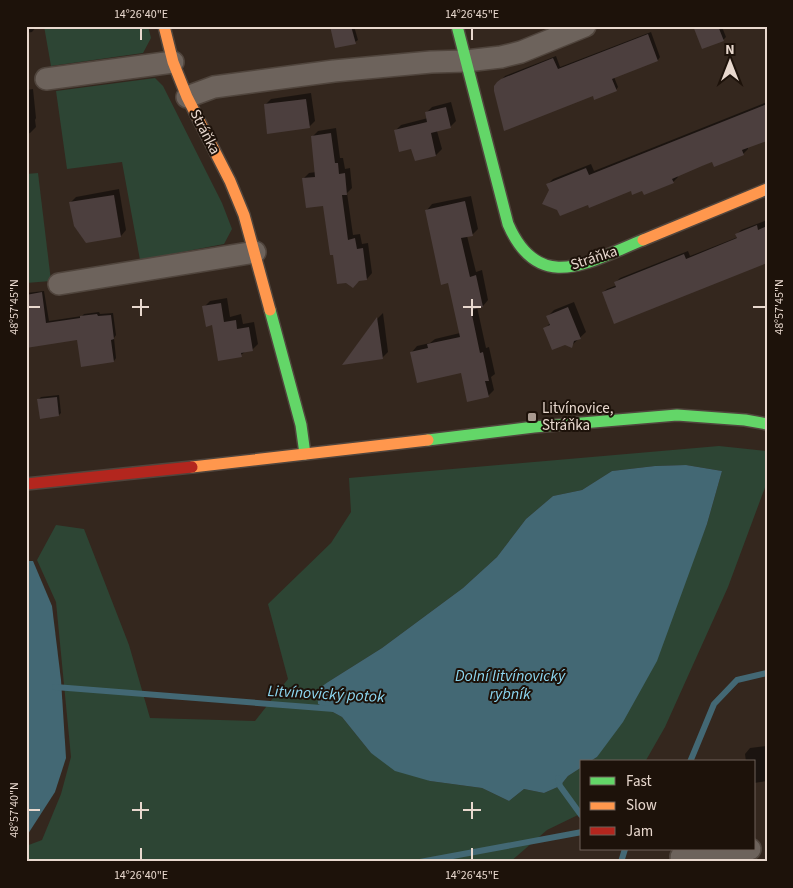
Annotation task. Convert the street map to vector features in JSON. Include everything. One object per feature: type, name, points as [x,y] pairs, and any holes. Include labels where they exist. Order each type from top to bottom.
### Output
[{"type":"street","name":"Stráňka","points":[[164,26],[173,62],[187,97],[230,180],[244,215],[301,425],[304,454]]},
{"type":"street","name":"Stráňka","points":[[457,26],[508,224],[520,247],[536,261],[548,266],[564,268],[586,263],[767,190]]},
{"type":"street","name":"Stráňka","points":[[187,97],[214,88],[334,71],[501,57],[521,52],[585,26]]},
{"type":"street","points":[[46,79],[173,62]]},
{"type":"street","points":[[59,284],[255,252]]},
{"type":"street","points":[[26,484],[364,448],[534,426],[677,414],[745,420],[767,424]]},
{"type":"street","points":[[678,856],[740,850]]},
{"type":"green space","points":[[44,26],[148,26],[151,38],[143,53],[51,66]]},
{"type":"green space","points":[[155,78],[163,86],[222,203],[232,229],[224,244],[140,260],[122,162],[67,169],[56,91]]},
{"type":"green space","points":[[38,173],[51,281],[26,283],[26,174]]},
{"type":"green space","points":[[719,446],[767,451],[767,482],[728,587],[665,727],[646,760],[592,760],[597,757],[685,580],[707,524],[722,471],[686,465],[655,466],[612,471],[582,490],[553,496],[526,519],[497,557],[463,588],[382,648],[328,682],[318,704],[342,717],[371,753],[430,781],[482,788],[509,801],[524,789],[544,793],[560,786],[568,776],[580,768],[580,814],[547,830],[510,862],[26,862],[26,846],[42,840],[61,794],[71,757],[56,602],[37,560],[56,525],[84,529],[129,645],[150,718],[255,721],[288,679],[268,604],[331,543],[351,512],[349,478]]},
{"type":"water","name":"Dolní litvínovický rybník","points":[[686,465],[722,471],[707,524],[657,661],[623,722],[597,757],[592,760],[580,760],[580,768],[568,776],[560,786],[544,793],[524,789],[509,801],[482,788],[430,781],[395,771],[371,753],[342,717],[318,704],[317,690],[382,648],[463,588],[497,557],[526,519],[553,496],[582,490],[612,471],[655,466]]},
{"type":"water","points":[[26,561],[33,561],[52,606],[61,680],[66,758],[55,792],[26,837]]},
{"type":"building","points":[[330,26],[351,26],[356,44],[335,48]]},
{"type":"building","points":[[693,26],[718,26],[724,41],[702,49]]},
{"type":"building","points":[[648,34],[658,61],[612,79],[617,91],[594,100],[593,96],[504,131],[494,91],[494,86],[501,79],[553,58],[558,69]]},
{"type":"building","points":[[306,99],[310,128],[267,134],[264,104]]},
{"type":"building","points":[[767,104],[767,141],[742,150],[744,155],[714,167],[712,162],[672,179],[674,183],[644,195],[642,191],[632,195],[631,191],[589,208],[588,205],[560,216],[557,210],[542,204],[549,190],[546,184],[586,168],[589,175]]},
{"type":"building","points":[[446,107],[451,128],[431,133],[436,156],[415,161],[411,149],[399,152],[394,130],[427,122],[425,112]]},
{"type":"building","points":[[331,133],[335,163],[338,163],[339,174],[345,173],[347,195],[342,195],[348,240],[355,238],[357,249],[363,248],[367,280],[359,281],[353,288],[346,283],[337,284],[333,255],[330,255],[323,206],[306,208],[302,178],[315,177],[311,136]]},
{"type":"building","points":[[114,195],[121,237],[86,243],[74,226],[69,202]]},
{"type":"building","points":[[465,201],[473,236],[461,238],[470,277],[476,275],[483,307],[471,310],[480,353],[483,352],[489,381],[485,381],[489,397],[467,402],[461,373],[417,383],[410,352],[428,348],[427,344],[460,337],[448,283],[441,285],[425,210]]},
{"type":"building","points":[[757,225],[758,230],[767,226],[767,263],[614,324],[602,292],[616,287],[614,282],[684,254],[686,259],[737,238],[735,234]]},
{"type":"building","points":[[42,292],[46,323],[80,318],[80,316],[111,315],[114,339],[111,340],[114,362],[81,367],[77,340],[26,348],[26,295]]},
{"type":"building","points":[[221,303],[224,322],[236,320],[237,329],[249,327],[253,351],[241,353],[242,357],[218,361],[212,325],[206,327],[202,306]]},
{"type":"building","points":[[568,307],[581,339],[574,341],[572,348],[565,345],[552,350],[543,328],[550,325],[546,316]]},
{"type":"building","points":[[377,317],[383,359],[342,365]]},
{"type":"building","points":[[57,397],[59,416],[40,419],[37,399]]},
{"type":"waterway","name":"Litvínovický potok","points":[[691,760],[714,704],[737,680],[767,673]]},
{"type":"waterway","name":"Litvínovický potok","points":[[55,687],[334,709]]},
{"type":"waterway","name":"Litvínovický potok","points":[[558,778],[560,786],[580,814]]},
{"type":"waterway","name":"Litvínovický potok","points":[[420,862],[580,832]]},
{"type":"waterway","points":[[621,862],[625,850]]},
{"type":"traffic: fast","points":[[457,26],[508,224],[521,246],[535,260],[550,266],[567,267],[585,263],[643,240]]},
{"type":"traffic: fast","points":[[270,310],[301,425],[305,454]]},
{"type":"traffic: fast","points":[[428,440],[534,427],[677,415],[745,420],[767,424]]},
{"type":"traffic: slow","points":[[164,26],[173,62],[187,97],[230,181],[244,215],[270,310]]},
{"type":"traffic: slow","points":[[643,240],[767,189]]},
{"type":"traffic: slow","points":[[192,467],[428,440]]},
{"type":"traffic: jam","points":[[26,484],[192,467]]},
{"type":"place","name":"Litvínovice, Stráňka","points":[[532,417]]}]
